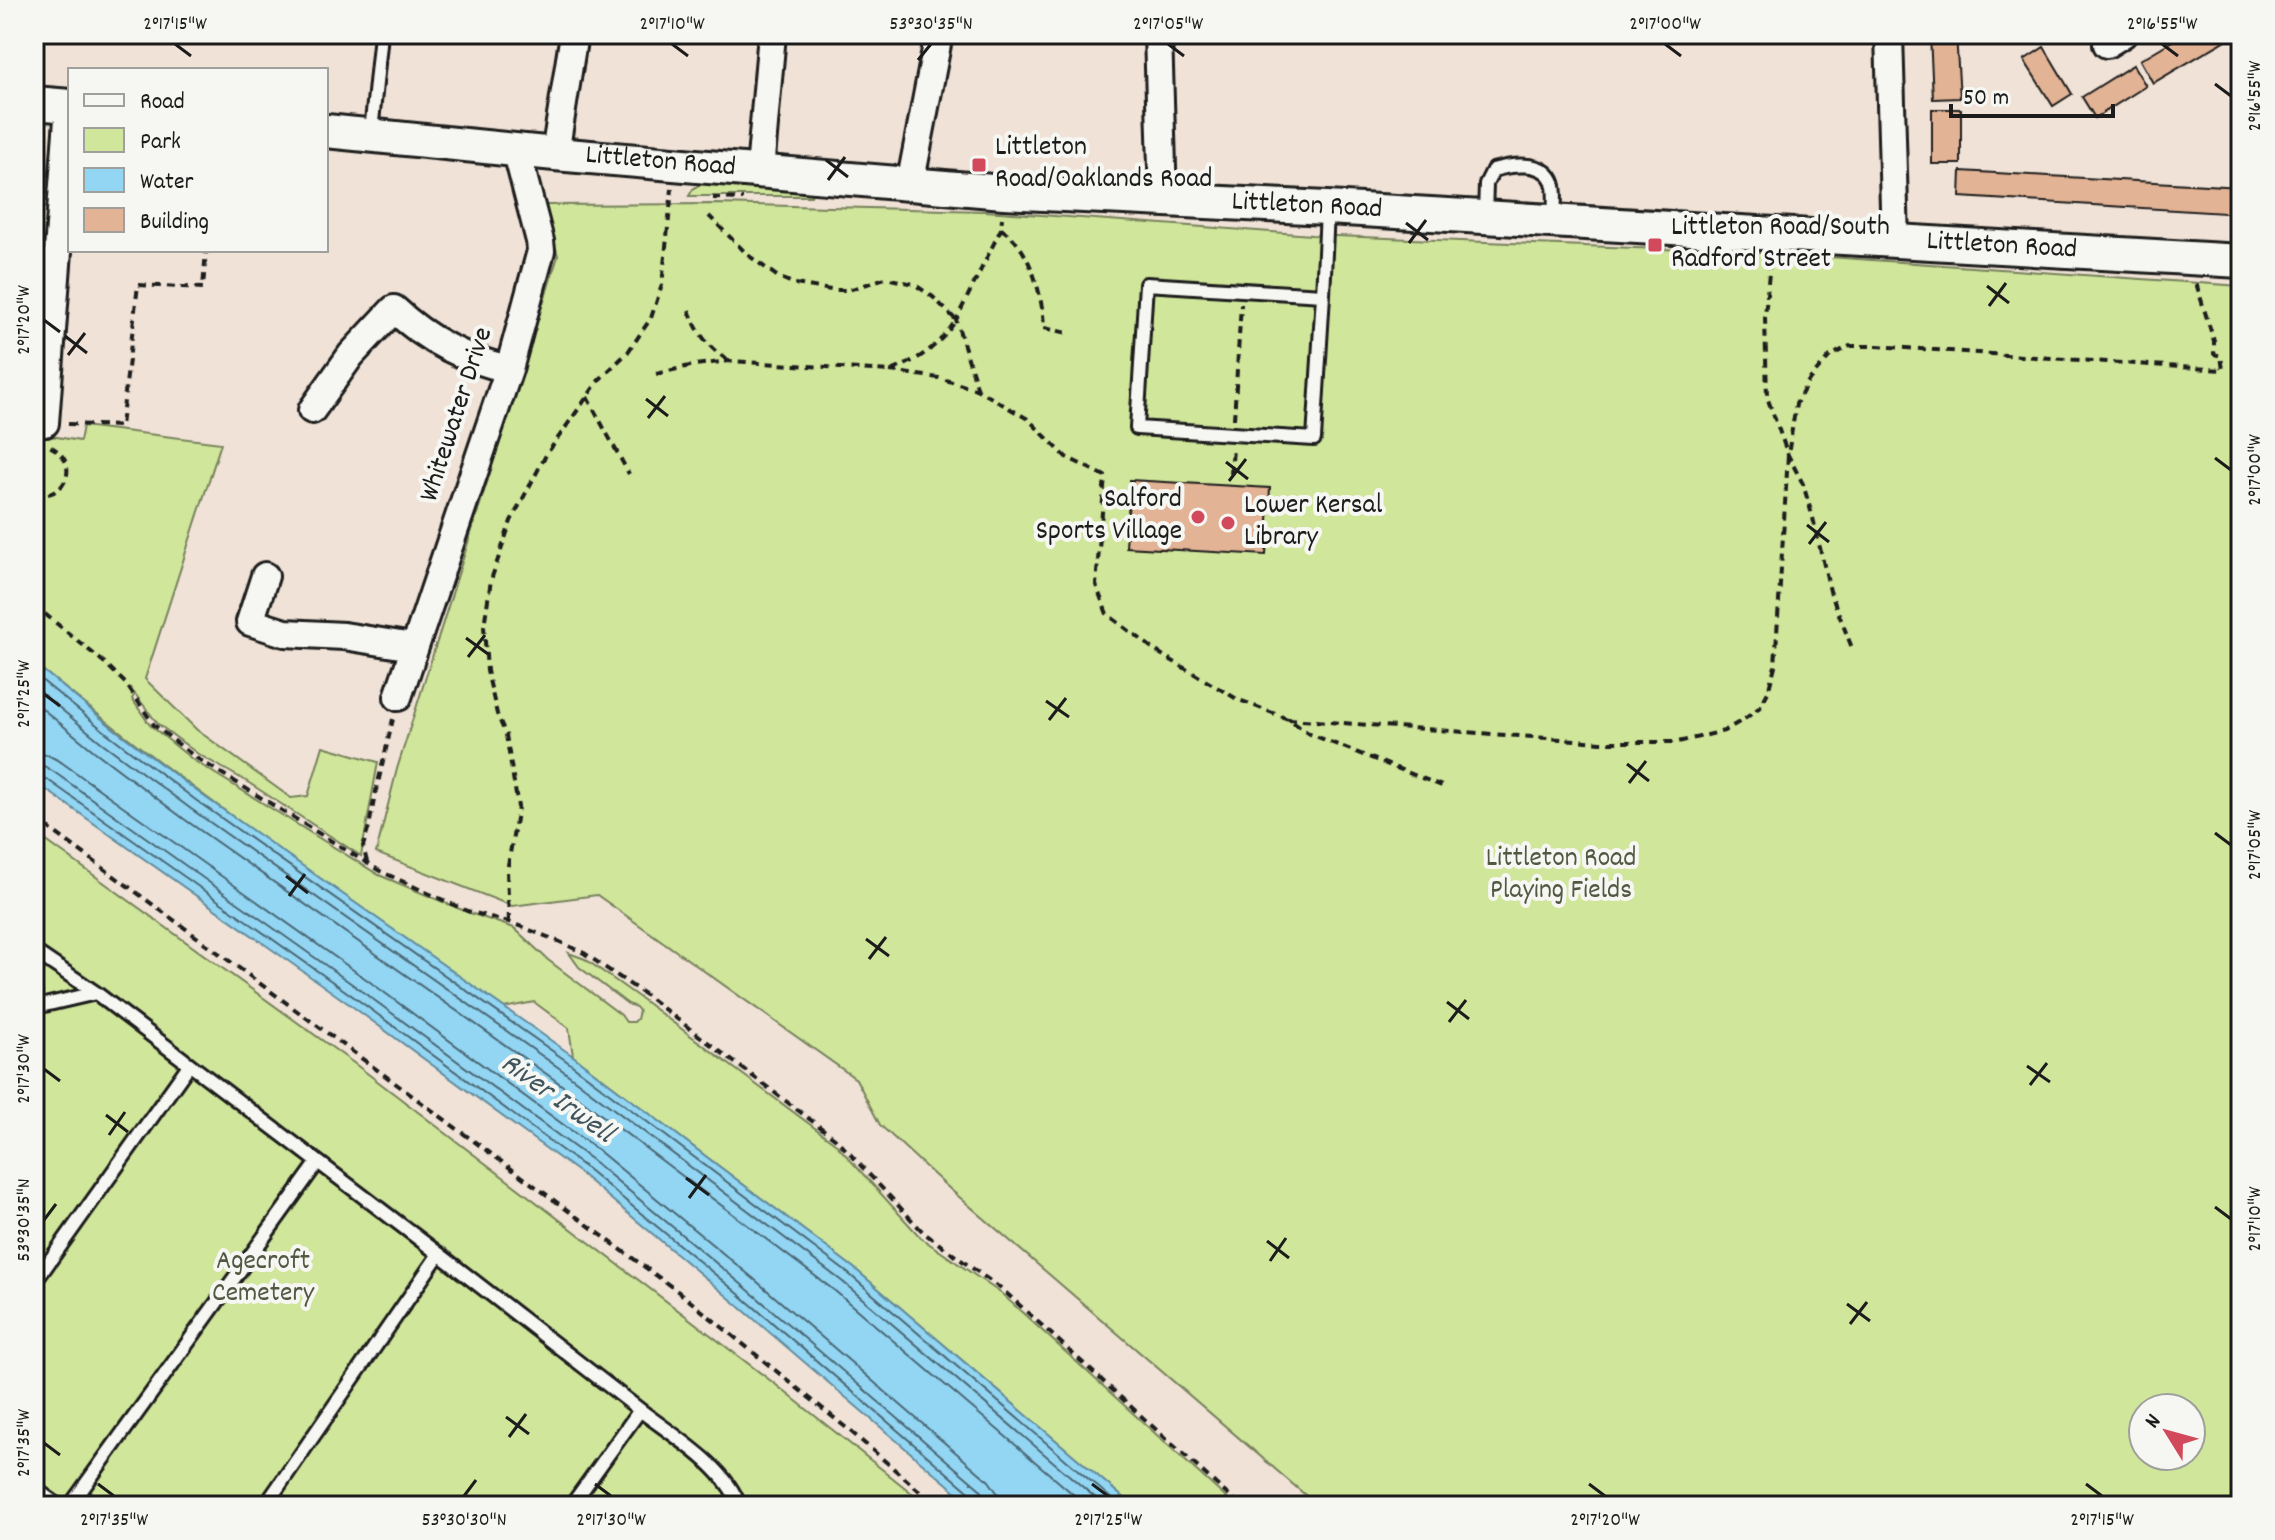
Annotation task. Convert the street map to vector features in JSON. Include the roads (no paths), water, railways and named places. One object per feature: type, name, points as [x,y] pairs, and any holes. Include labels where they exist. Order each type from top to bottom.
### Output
[{"type":"street","points":[[555,154],[574,34]]},
{"type":"street","points":[[760,170],[772,34]]},
{"type":"street","points":[[910,185],[939,34]]},
{"type":"street","points":[[1158,34],[1163,200]]},
{"type":"street","points":[[1889,34],[1895,242]]},
{"type":"street","points":[[34,103],[68,106]]},
{"type":"street","points":[[44,434],[68,131]]},
{"type":"street","name":"Littleton Road","points":[[328,131],[1004,192],[2241,261]]},
{"type":"street","name":"Whitewater Drive","points":[[398,697],[509,369],[541,251],[516,149]]},
{"type":"street","points":[[312,410],[351,355],[394,309],[409,324],[444,347],[509,369]]},
{"type":"street","points":[[265,576],[250,622],[285,633],[344,636],[413,647]]},
{"type":"lane","points":[[370,136],[381,34]]},
{"type":"lane","points":[[1485,217],[1486,184],[1493,170],[1519,165],[1544,171],[1551,177],[1554,222]]},
{"type":"lane","points":[[1323,295],[1146,284],[1137,428],[1314,439],[1328,221],[1327,208]]},
{"type":"lane","points":[[34,951],[96,993],[719,1471],[734,1492],[739,1506]]},
{"type":"lane","points":[[34,986],[35,1009],[96,993]]},
{"type":"lane","points":[[34,1283],[189,1065]]},
{"type":"lane","points":[[70,1506],[318,1162]]},
{"type":"lane","points":[[265,1506],[439,1254]]},
{"type":"lane","points":[[571,1506],[640,1410]]},
{"type":"lane","points":[[34,1488],[59,1506]]},
{"type":"water","name":"River Irwell","points":[[34,663],[202,795],[573,1056],[854,1268],[1133,1506],[973,1506],[581,1174],[349,1004],[34,781]]},
{"type":"place","name":"Littleton Road/Oaklands Road","points":[[979,165]]},
{"type":"place","name":"Littleton Road/South Radford Street","points":[[1655,245]]},
{"type":"place","name":"Salford Sports Village","points":[[1198,517]]},
{"type":"place","name":"Lower Kersal Library","points":[[1228,523]]},
{"type":"park label","name":"Littleton Road Playing Fields","points":[[1561,876]]},
{"type":"park label","name":"Agecroft Cemetery","points":[[263,1279]]}]
